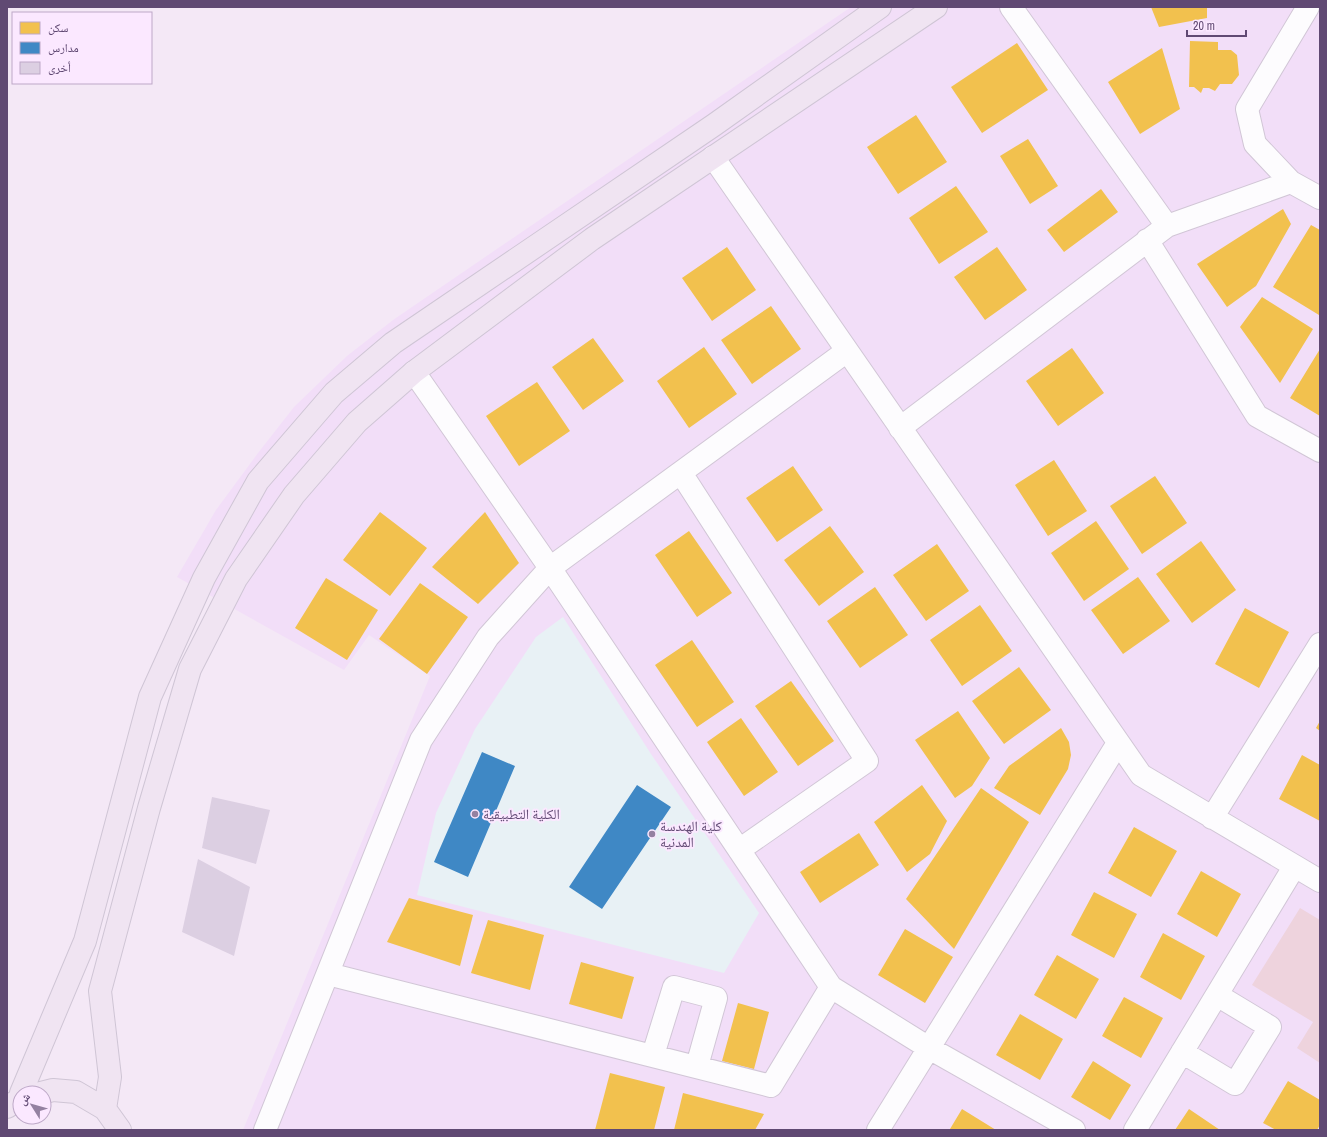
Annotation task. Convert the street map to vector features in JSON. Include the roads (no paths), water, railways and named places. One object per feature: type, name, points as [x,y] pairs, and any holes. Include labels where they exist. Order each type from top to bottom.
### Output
[{"type":"main road","points":[[21,1085],[85,941],[150,697],[204,578],[258,481],[334,393],[393,343],[714,125],[880,7]]},
{"type":"main road","points":[[105,1109],[110,1078],[100,991],[148,808],[190,669],[236,579],[294,495],[357,422],[414,372],[592,239],[936,7]]},
{"type":"main road","points":[[52,1090],[76,1092],[105,1109],[120,1130]]},
{"type":"street","points":[[1011,7],[1167,226]]},
{"type":"street","points":[[1308,7],[1247,109],[1255,144],[1291,182],[1320,198]]},
{"type":"street","points":[[713,157],[1141,775],[1294,867],[1320,881]]},
{"type":"street","points":[[900,428],[1167,226],[1291,182]]},
{"type":"street","points":[[1147,240],[1257,416],[1320,451]]},
{"type":"street","points":[[265,1130],[421,740],[488,637],[550,568],[846,351]]},
{"type":"street","points":[[414,372],[550,568],[831,987],[929,1048],[1074,1130]]},
{"type":"street","points":[[681,472],[867,761],[739,850]]},
{"type":"street","points":[[1212,818],[1320,644]]},
{"type":"street","points":[[878,1130],[1118,743]]},
{"type":"street","points":[[1135,1130],[1294,867]]},
{"type":"street","points":[[328,974],[697,1066],[771,1086],[831,987]]},
{"type":"street","points":[[653,1055],[674,987],[716,998],[697,1066]]},
{"type":"street","points":[[1182,1052],[1235,1084],[1270,1027],[1217,995]]},
{"type":"place","name":"الكلية التطبيقية","points":[[475,814]]},
{"type":"place","name":"كلية الهندسة المدنية","points":[[652,834]]}]
